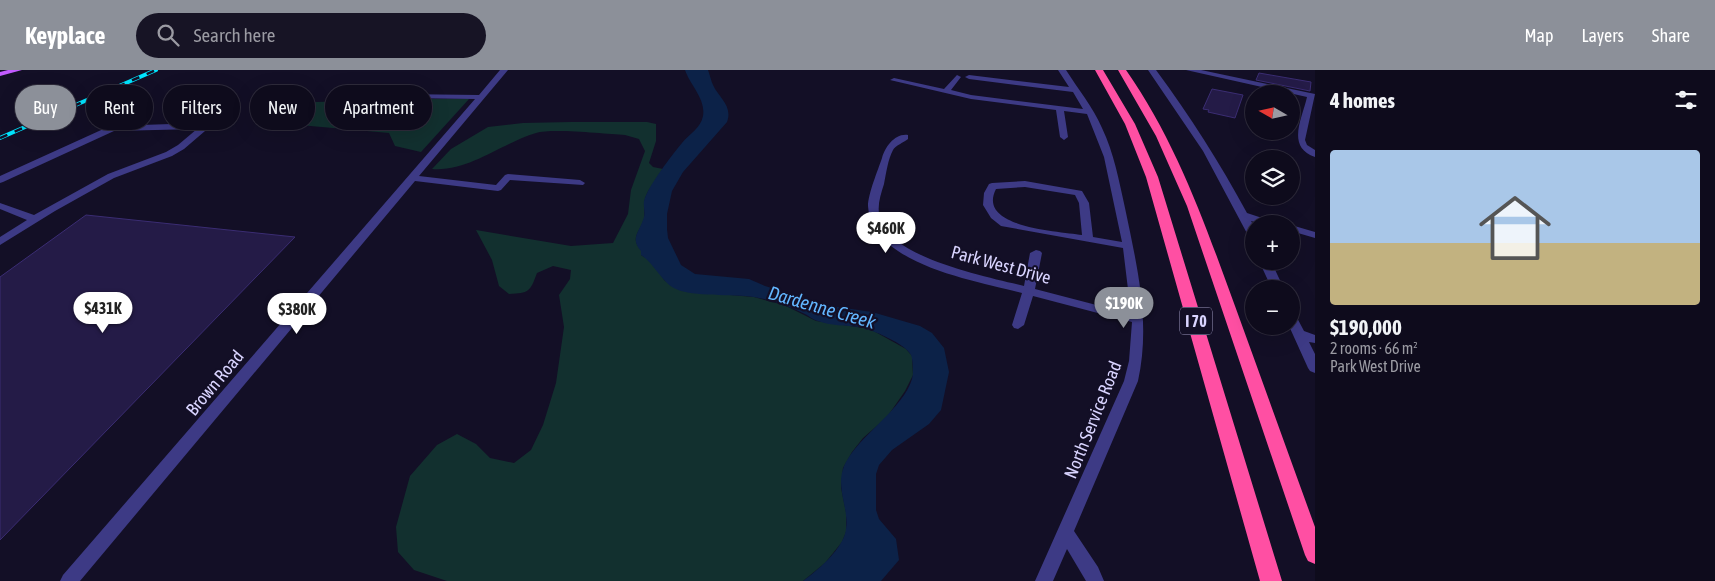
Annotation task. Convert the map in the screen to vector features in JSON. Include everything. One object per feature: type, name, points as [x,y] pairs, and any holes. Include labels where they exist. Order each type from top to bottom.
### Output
[{"type":"highway","name":"I 70","points":[[1100,70],[1130,124],[1152,177],[1271,581]]},
{"type":"highway","name":"I 70","points":[[1122,70],[1154,121],[1180,174],[1193,206],[1315,555]]},
{"type":"main road","points":[[0,74],[18,70]]},
{"type":"street","name":"Brown Road","points":[[69,581],[504,70]]},
{"type":"street","name":"North Service Road","points":[[1044,581],[1136,366],[1137,319],[1133,269],[1114,181],[1098,128],[1062,70]]},
{"type":"street","points":[[1152,70],[1200,139],[1244,215]]},
{"type":"street","points":[[1190,70],[1313,96],[1301,140],[1303,146],[1315,154]]},
{"type":"street","points":[[1240,80],[1244,70]]},
{"type":"street","points":[[946,92],[957,77]]},
{"type":"street","points":[[969,77],[1075,90]]},
{"type":"street","points":[[894,80],[971,97],[1089,112]]},
{"type":"street","points":[[432,96],[481,97]]},
{"type":"street","points":[[1060,109],[1064,137]]},
{"type":"street","points":[[0,180],[113,128],[202,126],[202,129],[170,154],[111,176],[35,219],[0,242]]},
{"type":"street","name":"Park West Drive","points":[[905,137],[889,148],[873,204],[876,222],[883,234],[895,245],[932,264],[1137,319]]},
{"type":"street","points":[[412,178],[498,188],[508,176],[580,183]]},
{"type":"street","points":[[1088,239],[1084,203],[1079,194],[1026,184],[992,186],[989,190],[990,211],[993,216],[1003,223],[1088,239],[1128,246]]},
{"type":"street","points":[[0,206],[35,219]]},
{"type":"street","points":[[1300,231],[1315,235]]},
{"type":"street","points":[[1018,325],[1029,291],[1036,253]]},
{"type":"street","points":[[1300,334],[1315,339]]},
{"type":"street","points":[[1299,335],[1315,368]]},
{"type":"street","points":[[1065,532],[1095,581]]},
{"type":"green space","points":[[432,99],[469,99],[421,152],[395,146],[389,133],[355,130],[432,130]]},
{"type":"green space","points":[[315,102],[325,102],[325,127],[315,126]]},
{"type":"green space","points":[[647,122],[656,124],[656,141],[649,163],[653,167],[663,169],[646,195],[644,219],[636,242],[642,251],[641,255],[651,261],[665,281],[707,293],[754,297],[784,305],[816,321],[870,329],[906,349],[912,356],[913,375],[905,391],[887,417],[863,438],[843,468],[841,488],[846,512],[846,532],[842,542],[825,563],[803,581],[447,581],[414,570],[398,552],[396,527],[410,476],[437,445],[457,434],[476,444],[490,458],[514,463],[531,450],[543,425],[556,383],[564,327],[559,295],[570,279],[571,270],[553,266],[537,273],[530,288],[525,292],[509,294],[499,286],[492,260],[476,230],[571,246],[613,243],[628,214],[631,190],[645,151],[639,139],[625,135],[566,131],[544,132],[523,138],[472,162],[446,169],[432,169],[451,149],[488,127],[523,123]]},
{"type":"water","name":"Dardenne Creek","points":[[685,70],[708,70],[713,85],[727,107],[728,116],[727,122],[683,172],[672,191],[667,214],[668,238],[681,265],[695,274],[749,279],[765,286],[831,306],[872,312],[920,326],[932,333],[944,348],[949,372],[941,410],[929,424],[892,450],[879,465],[876,474],[876,510],[879,519],[896,539],[899,560],[881,581],[803,581],[827,560],[838,547],[845,534],[846,515],[841,487],[844,467],[856,448],[895,406],[910,385],[913,374],[911,355],[896,342],[871,331],[859,327],[823,323],[793,308],[774,302],[745,296],[683,292],[671,286],[641,255],[636,239],[644,218],[646,195],[655,179],[697,127],[703,116],[700,98]]},
{"type":"building","points":[[1259,73],[1311,82],[1310,91],[1300,89],[1300,85],[1281,85],[1256,80]]},
{"type":"building","points":[[1212,89],[1243,95],[1235,118],[1208,112],[1209,110],[1203,109]]},
{"type":"building","points":[[86,215],[295,237],[0,540],[0,277]]},
{"type":"railway","points":[[0,138],[156,70]]}]
